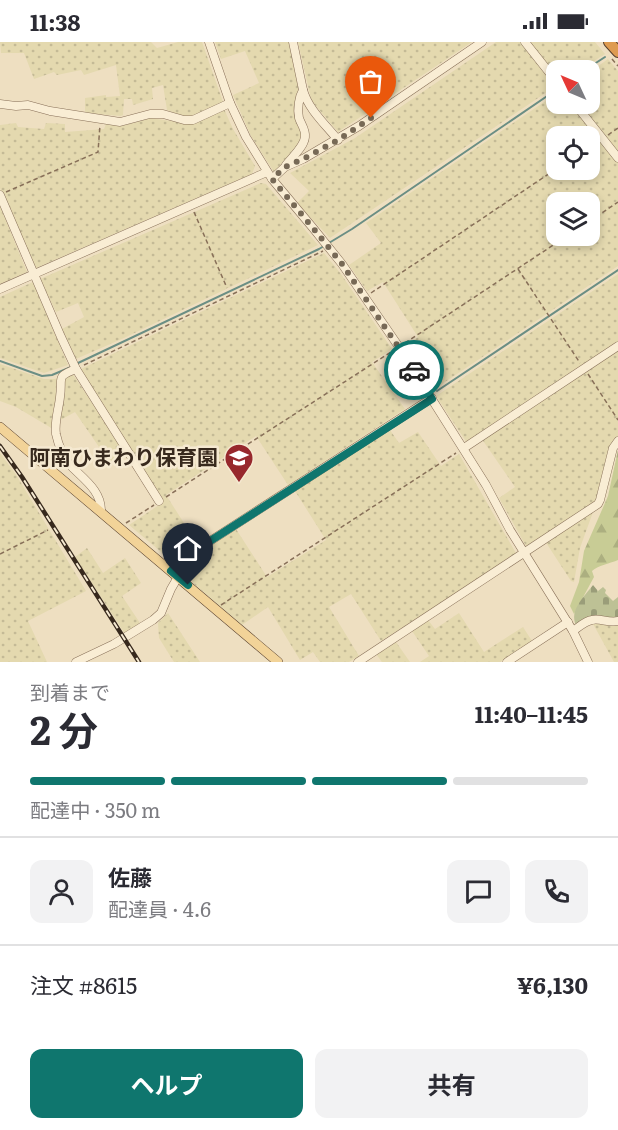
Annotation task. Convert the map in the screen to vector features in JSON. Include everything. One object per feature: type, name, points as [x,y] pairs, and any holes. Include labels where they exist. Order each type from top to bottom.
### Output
[{"type":"highway","points":[[609,42],[618,52]]},
{"type":"main road","points":[[0,427],[278,662]]},
{"type":"street","points":[[209,42],[230,103],[246,137],[270,176],[329,248],[399,347],[464,448],[568,622],[588,662]]},
{"type":"street","points":[[293,42],[305,96],[338,140]]},
{"type":"street","points":[[0,289],[192,206],[270,176],[338,140],[482,42]]},
{"type":"street","points":[[525,42],[546,68]]},
{"type":"street","points":[[285,167],[305,139],[306,134],[299,119],[300,95],[303,90]]},
{"type":"street","points":[[0,104],[28,105],[50,111],[120,122],[150,114],[193,120],[230,103]]},
{"type":"street","points":[[583,114],[618,158]]},
{"type":"street","points":[[0,195],[75,366],[159,501]]},
{"type":"street","points":[[464,448],[618,346]]},
{"type":"street","points":[[75,366],[63,374],[61,379],[56,432],[68,463],[84,477],[96,493],[102,504],[101,512]]},
{"type":"street","points":[[76,662],[114,644],[153,621],[161,613],[178,564],[207,543],[432,399]]},
{"type":"street","points":[[358,662],[598,504],[613,448],[618,441]]},
{"type":"street","points":[[573,631],[586,621],[594,619],[618,621]]},
{"type":"street","points":[[507,662],[568,622]]},
{"type":"path","points":[[0,195],[98,152],[99,128],[102,119]]},
{"type":"path","points":[[365,297],[546,176]]},
{"type":"path","points":[[600,214],[618,202]]},
{"type":"path","points":[[192,206],[227,288]]},
{"type":"path","points":[[120,528],[552,246]]},
{"type":"path","points":[[75,366],[329,248]]},
{"type":"path","points":[[518,268],[618,420]]},
{"type":"path","points":[[216,610],[231,598],[464,448]]},
{"type":"path","points":[[0,554],[48,530]]},
{"type":"shaded area","points":[[0,42],[151,42],[157,48],[178,42],[202,42],[223,102],[195,115],[185,117],[167,110],[163,85],[152,88],[153,99],[133,105],[132,99],[124,99],[121,116],[85,113],[85,98],[120,96],[116,65],[84,75],[81,70],[57,75],[54,72],[34,79],[24,53],[1,53]]},
{"type":"shaded area","points":[[215,42],[290,42],[299,82],[297,98],[303,139],[274,172],[251,136],[233,95],[259,83],[245,51],[221,59]]},
{"type":"shaded area","points":[[298,42],[472,42],[338,132],[311,99]]},
{"type":"shaded area","points":[[496,42],[595,42],[605,54],[596,60],[546,60],[546,93],[330,238],[297,203],[309,191],[290,173],[355,138]]},
{"type":"shaded area","points":[[608,59],[618,71],[618,266],[433,390],[405,347],[418,337],[383,282],[367,291],[349,265],[381,243],[366,223],[546,101],[546,114],[600,114],[600,65]]},
{"type":"shaded area","points":[[224,109],[255,166],[252,174],[34,267],[0,188],[0,125],[16,123],[18,127],[44,129],[46,123],[65,124],[65,132],[104,129],[106,124],[122,126],[151,118],[191,124]]},
{"type":"shaded area","points":[[261,183],[266,184],[318,245],[76,359],[62,329],[84,317],[78,303],[56,312],[40,279]]},
{"type":"shaded area","points":[[0,206],[27,272],[0,284]]},
{"type":"shaded area","points":[[324,253],[392,349],[372,362],[405,409],[288,485],[256,436],[166,495],[198,545],[172,561],[129,525],[162,503],[81,373],[81,369]]},
{"type":"shaded area","points":[[618,274],[618,436],[609,450],[597,501],[580,548],[574,582],[571,581],[543,538],[526,546],[499,498],[515,487],[479,435],[467,443],[436,396]]},
{"type":"shaded area","points":[[33,282],[68,365],[44,373],[0,358],[0,297]]},
{"type":"shaded area","points":[[0,364],[44,379],[55,379],[72,373],[126,453],[110,463],[75,412],[55,423],[53,429],[16,407],[0,401]]},
{"type":"shaded area","points":[[390,430],[399,443],[418,432],[441,466],[459,454],[517,555],[381,641],[351,594],[329,607],[359,656],[349,662],[320,662],[313,652],[300,660],[268,607],[242,625],[193,583],[181,566],[236,529],[267,577],[326,540],[295,491]]},
{"type":"shaded area","points":[[0,453],[15,473],[86,591],[28,621],[47,662],[0,662]]},
{"type":"shaded area","points":[[87,548],[103,573],[125,558],[141,583],[122,596],[140,623],[125,634],[75,557]]},
{"type":"shaded area","points":[[168,613],[200,662],[174,662],[159,638],[158,623]]},
{"type":"shaded area","points":[[459,613],[484,652],[523,627],[532,641],[500,662],[420,662],[429,656],[412,631],[428,620],[435,629]]},
{"type":"shaded area","points":[[592,622],[613,626],[618,624],[618,662],[614,662]]},
{"type":"shaded area","points":[[396,642],[410,662],[382,662],[376,654]]},
{"type":"green space","points":[[618,450],[618,560],[592,571],[594,577],[574,614],[570,606],[579,582],[584,551],[608,496]]},
{"type":"green space","points":[[593,585],[598,591],[603,587],[606,590],[605,593],[613,601],[618,597],[618,617],[576,625],[574,614],[576,609]]},
{"type":"waterway","points":[[600,60],[605,57]]},
{"type":"waterway","points":[[76,364],[319,249],[546,97]]},
{"type":"waterway","points":[[437,391],[618,270]]},
{"type":"waterway","points":[[0,361],[42,376],[52,375],[71,367]]},
{"type":"railway","points":[[0,446],[139,662]]},
{"type":"way so far","points":[[371,118],[338,140],[285,167],[272,179],[342,264],[414,370]]},
{"type":"place","name":"阿南ひまわり保育園","points":[[239,484]]},
{"type":"route","points":[[188,585],[171,571],[178,564],[207,543],[432,399],[414,370]]}]
